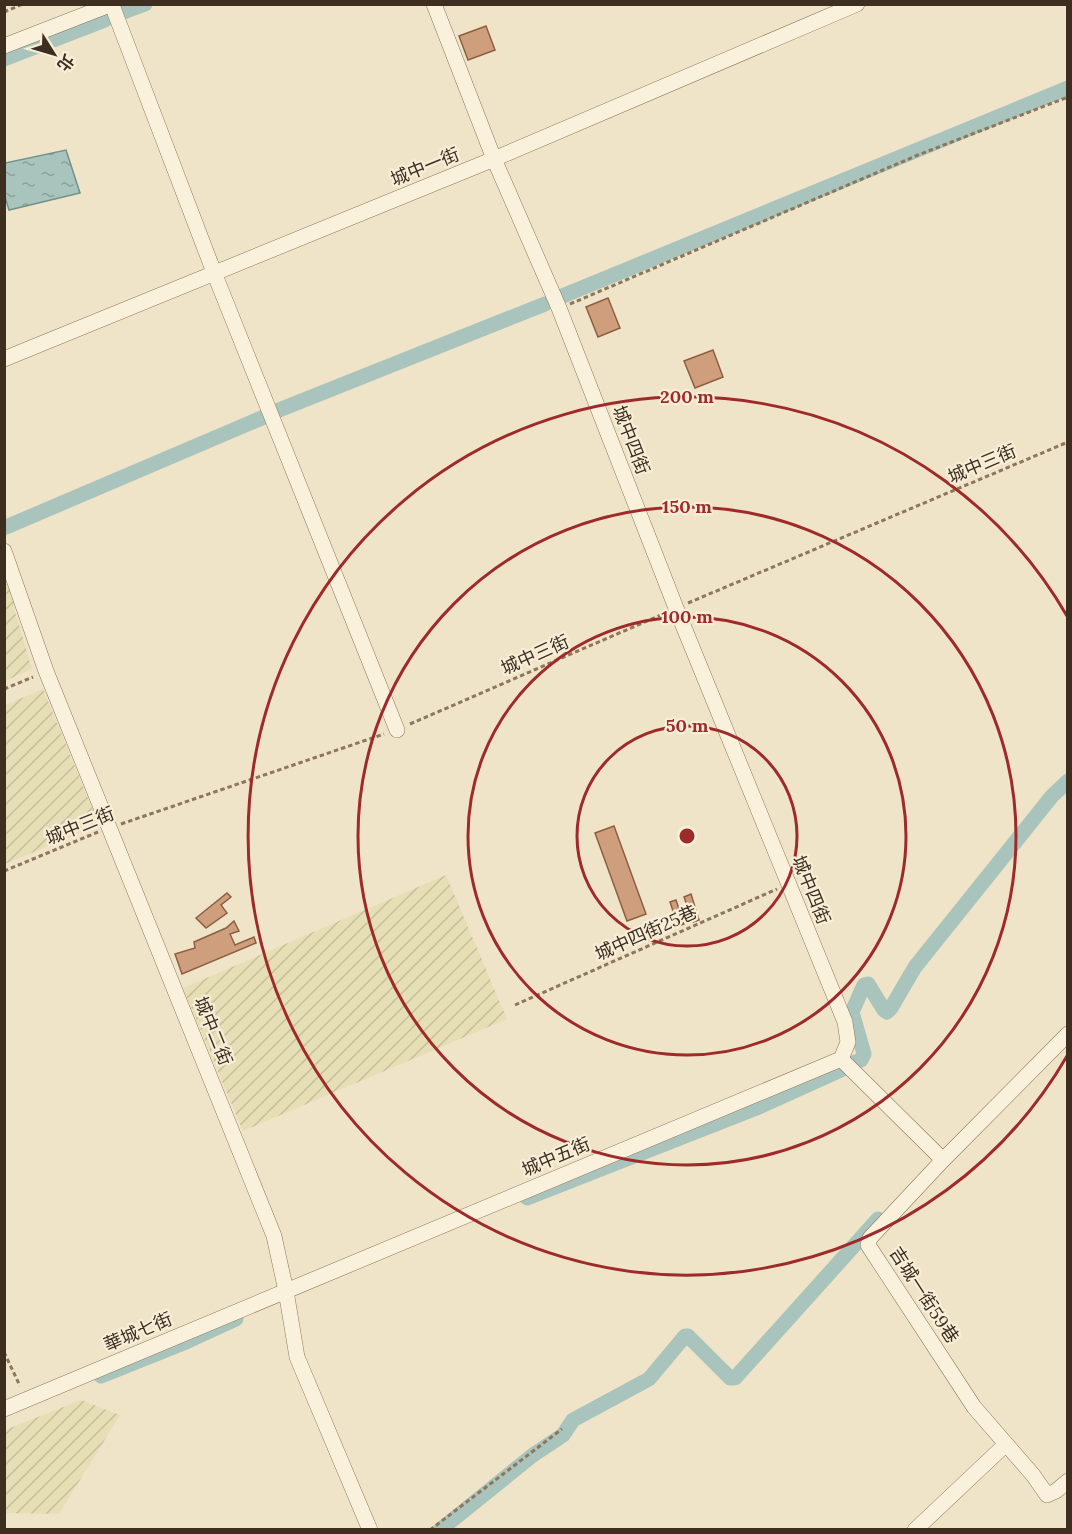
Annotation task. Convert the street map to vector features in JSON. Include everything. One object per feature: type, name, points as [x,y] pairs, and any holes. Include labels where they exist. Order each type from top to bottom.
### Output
[{"type":"street","points":[[4,46],[112,4],[215,274],[397,730]]},
{"type":"street","name":"城中四街","points":[[434,4],[494,159],[559,308],[676,608],[845,1022],[848,1042],[841,1059]]},
{"type":"street","name":"城中一街","points":[[4,359],[494,159],[857,4]]},
{"type":"street","name":"城中二街","points":[[4,551],[46,671],[274,1236],[297,1357],[370,1530]]},
{"type":"street","points":[[841,1059],[943,1160],[1068,1034]]},
{"type":"street","name":"城中五街","points":[[286,1291],[841,1059]]},
{"type":"street","name":"吉城一街59巷","points":[[943,1160],[870,1238],[868,1245],[974,1407],[1033,1475],[1047,1495],[1068,1481]]},
{"type":"street","name":"華城七街","points":[[4,1409],[286,1291]]},
{"type":"street","points":[[915,1530],[1005,1445]]},
{"type":"path","points":[[4,12],[23,4]]},
{"type":"path","points":[[559,308],[918,155],[1068,97]]},
{"type":"path","name":"城中三街","points":[[4,871],[109,828],[397,730],[676,608],[1068,442]]},
{"type":"path","points":[[4,689],[46,671]]},
{"type":"path","name":"城中四街25巷","points":[[515,1005],[788,885]]},
{"type":"path","points":[[4,1352],[27,1401]]},
{"type":"path","points":[[430,1530],[562,1430]]},
{"type":"shaded area","points":[[4,557],[9,563],[15,612],[32,669],[5,681]]},
{"type":"shaded area","points":[[43,689],[99,825],[5,864],[5,705]]},
{"type":"shaded area","points":[[446,875],[507,1019],[243,1131],[183,988]]},
{"type":"shaded area","points":[[81,1400],[120,1415],[59,1514],[5,1513],[5,1430]]},
{"type":"water","points":[[66,150],[80,193],[9,210],[5,197],[5,163]]},
{"type":"building","points":[[486,26],[495,50],[468,60],[459,36]]},
{"type":"building","points":[[608,298],[620,328],[598,337],[586,307]]},
{"type":"building","points":[[713,350],[723,377],[695,388],[684,361]]},
{"type":"building","points":[[614,826],[646,914],[627,921],[595,833]]},
{"type":"building","points":[[227,893],[231,897],[221,905],[227,913],[206,928],[196,918]]},
{"type":"building","points":[[691,894],[699,920],[693,922],[684,897]]},
{"type":"building","points":[[676,900],[684,924],[678,926],[670,902]]},
{"type":"building","points":[[234,921],[239,931],[230,934],[235,945],[254,937],[256,943],[182,974],[175,954],[195,948],[194,942],[226,928]]},
{"type":"waterway","points":[[118,14],[145,4]]},
{"type":"waterway","points":[[4,59],[105,20]]},
{"type":"waterway","points":[[560,297],[1068,88]]},
{"type":"waterway","points":[[279,410],[545,304]]},
{"type":"waterway","points":[[6,527],[264,417]]},
{"type":"waterway","points":[[855,1062],[861,1060],[864,1054],[852,1012],[864,985],[868,984],[887,1012],[915,967],[1052,796],[1068,781]]},
{"type":"waterway","points":[[527,1198],[759,1107],[841,1070]]},
{"type":"waterway","points":[[440,1530],[533,1455],[563,1435],[573,1420],[649,1379],[685,1336],[688,1336],[730,1378],[735,1378],[878,1219]]},
{"type":"waterway","points":[[101,1376],[236,1319]]}]
